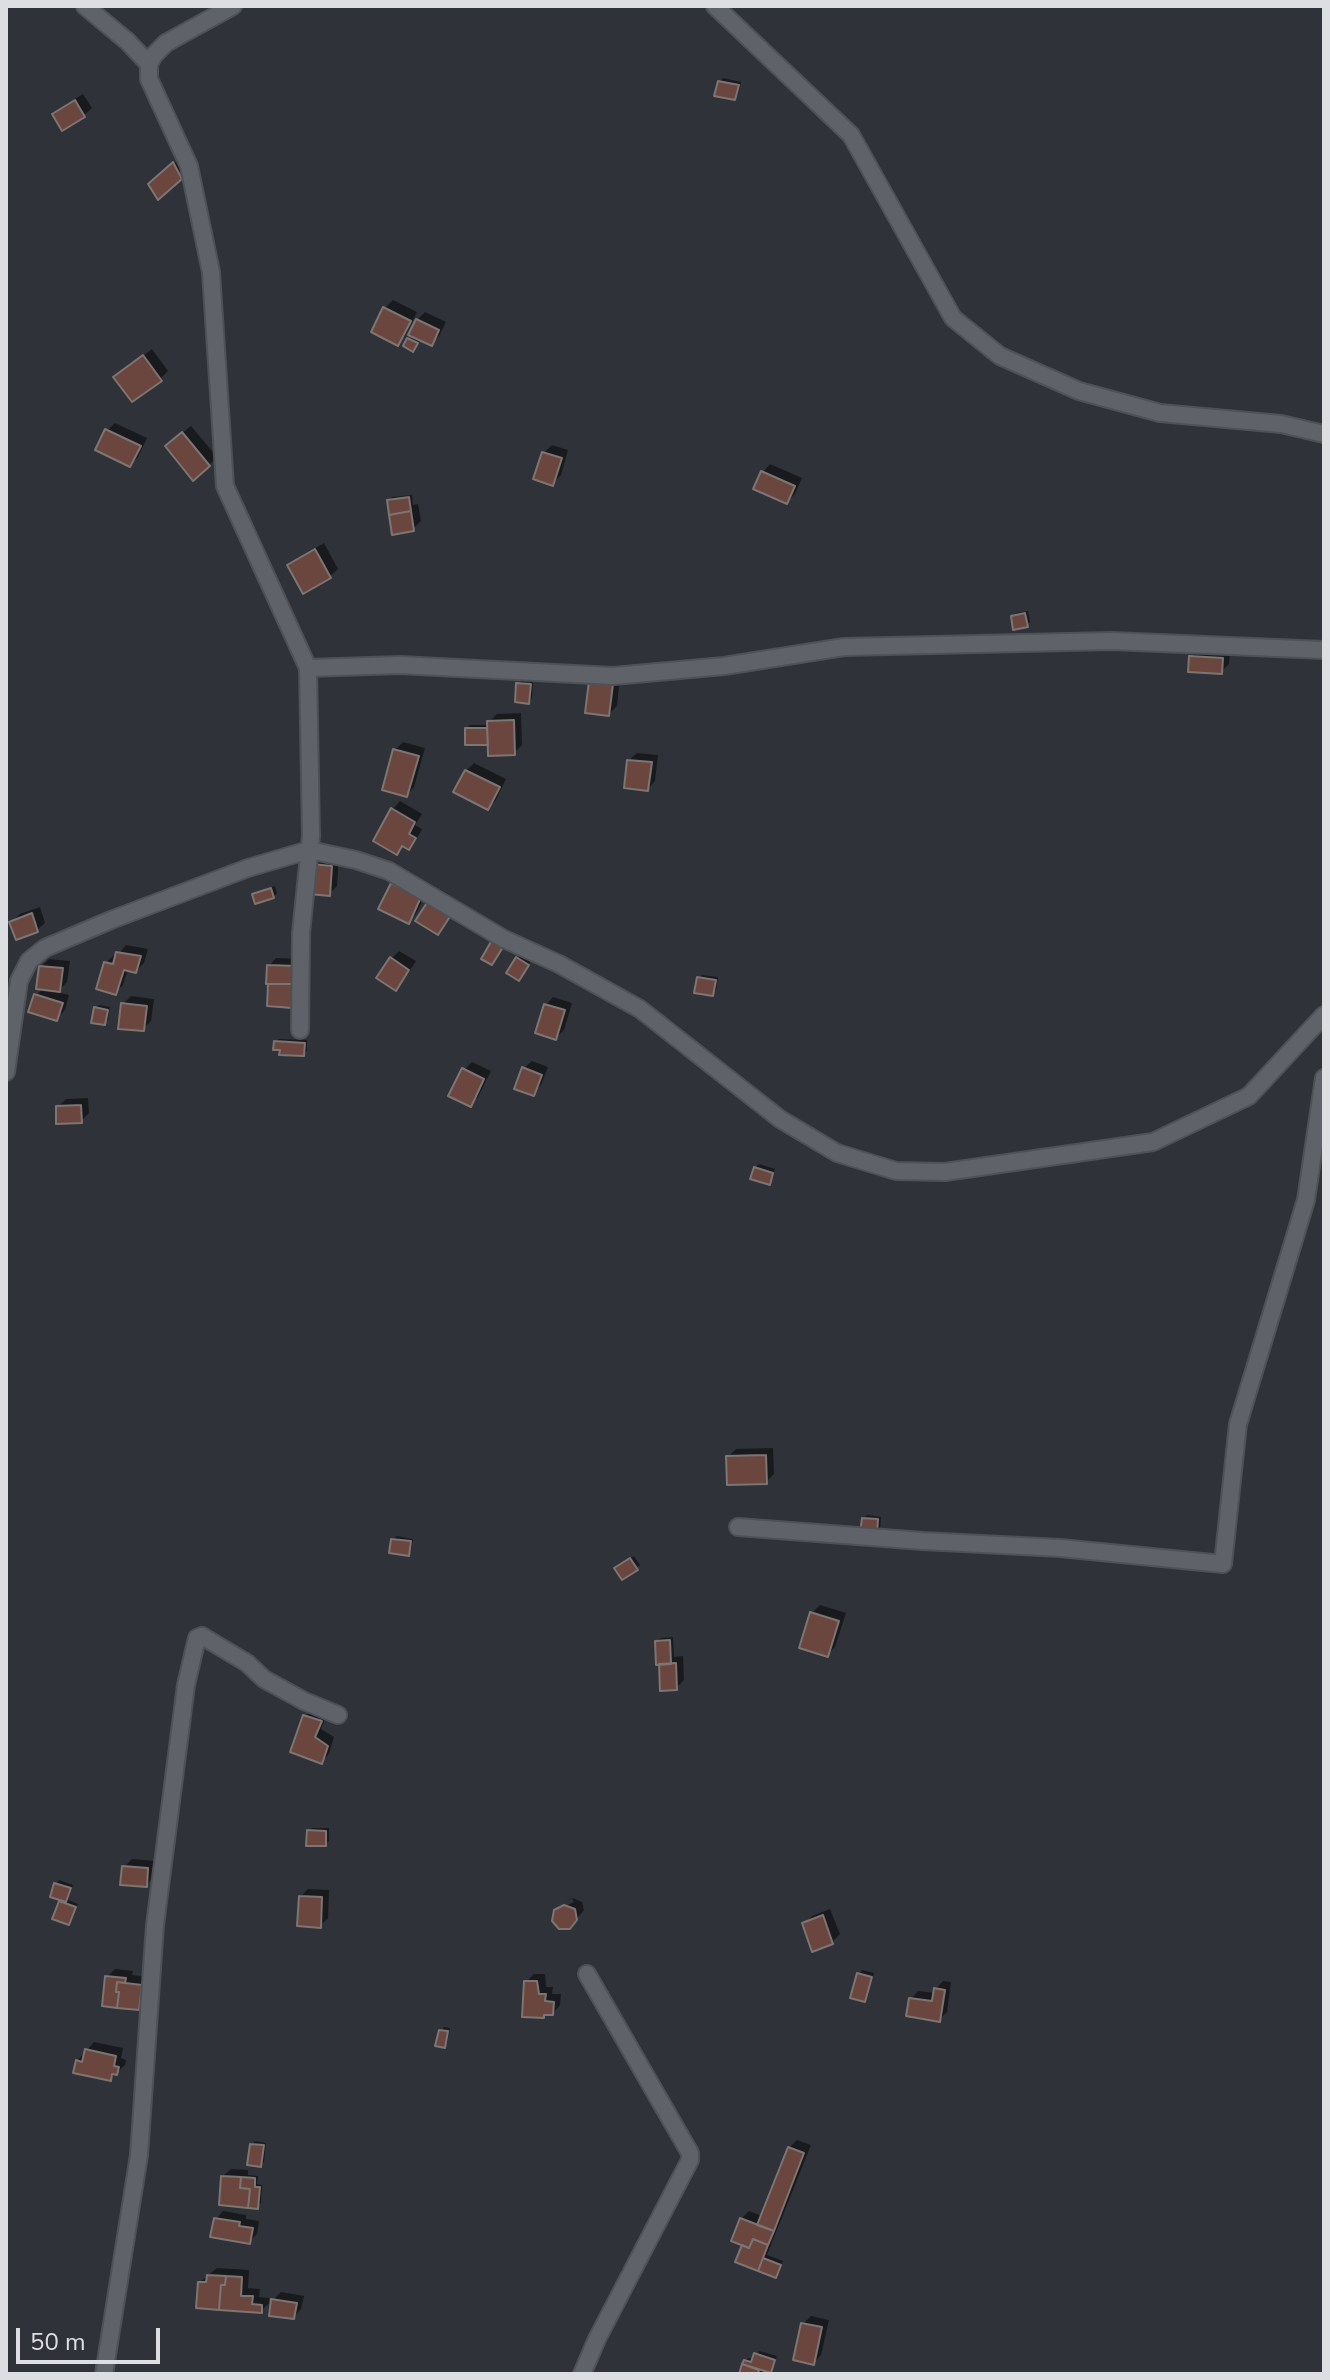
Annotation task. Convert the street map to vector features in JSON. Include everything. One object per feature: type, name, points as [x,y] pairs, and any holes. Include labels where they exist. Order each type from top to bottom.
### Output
[{"type":"street","points":[[85,6],[149,64]]},
{"type":"street","points":[[233,6],[166,43],[149,64],[149,79],[189,166],[211,272],[225,486],[308,668],[311,836],[301,933],[300,1030]]},
{"type":"street","points":[[715,6],[851,135],[953,318],[1000,356],[1079,391],[1160,413],[1281,424],[1324,434]]},
{"type":"street","points":[[308,668],[400,665],[613,676],[724,666],[844,647],[1112,641],[1324,650]]},
{"type":"street","points":[[6,1072],[19,981],[29,961],[45,948],[248,868],[309,850],[389,871],[504,939],[559,964],[640,1009],[780,1119],[837,1153],[896,1171],[945,1172],[1153,1142],[1249,1096],[1324,1015]]},
{"type":"street","points":[[738,1527],[1060,1548],[1223,1564],[1238,1424],[1306,1200],[1324,1078]]},
{"type":"street","points":[[104,2374],[139,2155],[155,1925],[186,1685],[197,1638],[202,1636],[247,1663],[264,1679],[315,1707],[338,1715]]},
{"type":"street","points":[[582,2374],[690,2160],[690,2153],[587,1974]]},
{"type":"building","points":[[718,81],[739,85],[735,100],[714,96]]},
{"type":"building","points":[[75,100],[85,117],[62,131],[52,114]]},
{"type":"building","points":[[173,162],[182,179],[158,200],[148,184]]},
{"type":"building","points":[[383,307],[411,321],[398,346],[371,332]]},
{"type":"building","points":[[416,319],[439,330],[432,346],[408,335]]},
{"type":"building","points":[[407,338],[418,343],[413,352],[403,346]]},
{"type":"building","points":[[143,355],[162,381],[132,402],[113,377]]},
{"type":"building","points":[[105,429],[141,446],[130,467],[95,450]]},
{"type":"building","points":[[182,432],[210,466],[193,481],[165,446]]},
{"type":"building","points":[[542,452],[562,458],[553,486],[533,479]]},
{"type":"building","points":[[761,471],[795,486],[787,504],[753,489]]},
{"type":"building","points":[[409,497],[411,511],[389,515],[387,500]]},
{"type":"building","points":[[411,511],[414,531],[392,535],[389,515]]},
{"type":"building","points":[[315,549],[331,578],[303,594],[287,565]]},
{"type":"building","points":[[1025,613],[1028,627],[1013,630],[1011,616]]},
{"type":"building","points":[[1189,656],[1223,658],[1222,674],[1188,672]]},
{"type":"building","points":[[589,681],[613,684],[609,716],[585,713]]},
{"type":"building","points":[[516,683],[531,684],[529,704],[515,702]]},
{"type":"building","points":[[514,720],[515,755],[488,756],[487,721]]},
{"type":"building","points":[[465,728],[487,728],[488,745],[465,745]]},
{"type":"building","points":[[393,749],[419,756],[407,797],[382,790]]},
{"type":"building","points":[[627,760],[652,762],[648,791],[624,788]]},
{"type":"building","points":[[465,770],[500,787],[488,810],[453,792]]},
{"type":"building","points":[[391,808],[415,822],[409,834],[416,838],[409,850],[402,846],[397,855],[373,841]]},
{"type":"building","points":[[311,864],[332,866],[330,896],[309,894]]},
{"type":"building","points":[[391,883],[421,897],[409,924],[378,909]]},
{"type":"building","points":[[271,888],[274,898],[255,904],[252,894]]},
{"type":"building","points":[[428,901],[451,915],[438,935],[415,921]]},
{"type":"building","points":[[32,913],[38,932],[16,940],[9,922]]},
{"type":"building","points":[[492,940],[503,947],[492,965],[481,959]]},
{"type":"building","points":[[116,952],[141,956],[136,973],[124,970],[116,995],[96,989],[104,962],[113,964]]},
{"type":"building","points":[[390,957],[409,970],[396,991],[376,978]]},
{"type":"building","points":[[516,957],[529,965],[519,981],[506,973]]},
{"type":"building","points":[[267,965],[297,966],[297,984],[266,984]]},
{"type":"building","points":[[39,966],[63,968],[60,992],[36,989]]},
{"type":"building","points":[[697,977],[716,980],[713,996],[694,993]]},
{"type":"building","points":[[268,984],[293,984],[292,1008],[267,1006]]},
{"type":"building","points":[[34,994],[63,1003],[57,1021],[28,1012]]},
{"type":"building","points":[[121,1003],[147,1006],[144,1031],[118,1029]]},
{"type":"building","points":[[544,1004],[565,1010],[556,1040],[535,1033]]},
{"type":"building","points":[[94,1007],[108,1010],[105,1025],[91,1023]]},
{"type":"building","points":[[274,1041],[305,1043],[304,1056],[279,1055],[280,1050],[273,1050]]},
{"type":"building","points":[[522,1067],[542,1075],[534,1096],[514,1089]]},
{"type":"building","points":[[462,1068],[484,1079],[471,1107],[448,1096]]},
{"type":"building","points":[[81,1105],[82,1123],[56,1124],[56,1106]]},
{"type":"building","points":[[754,1167],[773,1173],[770,1185],[750,1179]]},
{"type":"building","points":[[766,1455],[767,1484],[727,1485],[726,1456]]},
{"type":"building","points":[[862,1518],[878,1519],[877,1535],[860,1534]]},
{"type":"building","points":[[391,1539],[411,1541],[409,1556],[389,1553]]},
{"type":"building","points":[[630,1558],[638,1570],[622,1580],[614,1568]]},
{"type":"building","points":[[810,1612],[839,1621],[828,1657],[799,1648]]},
{"type":"building","points":[[670,1640],[671,1664],[656,1665],[655,1641]]},
{"type":"building","points":[[676,1663],[677,1690],[660,1691],[659,1664]]},
{"type":"building","points":[[303,1715],[322,1721],[315,1737],[328,1746],[322,1764],[290,1752]]},
{"type":"building","points":[[307,1830],[326,1831],[326,1846],[306,1846]]},
{"type":"building","points":[[122,1866],[148,1868],[147,1887],[120,1885]]},
{"type":"building","points":[[54,1883],[71,1888],[66,1902],[50,1897]]},
{"type":"building","points":[[299,1896],[322,1897],[321,1928],[297,1926]]},
{"type":"building","points":[[59,1901],[76,1907],[69,1925],[52,1919]]},
{"type":"building","points":[[564,1905],[575,1909],[577,1920],[570,1929],[559,1929],[552,1921],[554,1910]]},
{"type":"building","points":[[823,1915],[833,1944],[812,1952],[802,1923]]},
{"type":"building","points":[[857,1973],[872,1977],[865,2002],[850,1998]]},
{"type":"building","points":[[105,1976],[126,1978],[125,1983],[117,1982],[117,2008],[102,2006]]},
{"type":"building","points":[[524,1981],[537,1981],[539,1994],[546,1994],[545,2001],[554,2002],[553,2015],[544,2015],[544,2018],[522,2017]]},
{"type":"building","points":[[117,1982],[142,1985],[139,2010],[117,2008]]},
{"type":"building","points":[[934,1988],[945,1990],[940,2022],[906,2016],[909,1998],[932,2001]]},
{"type":"building","points":[[439,2030],[448,2031],[445,2048],[435,2046]]},
{"type":"building","points":[[85,2049],[116,2056],[114,2066],[119,2067],[117,2075],[112,2074],[111,2081],[73,2073],[76,2060],[82,2062]]},
{"type":"building","points":[[250,2144],[264,2145],[261,2167],[247,2165]]},
{"type":"building","points":[[788,2147],[804,2153],[774,2231],[757,2225]]},
{"type":"building","points":[[221,2176],[241,2177],[240,2188],[250,2189],[248,2208],[219,2205]]},
{"type":"building","points":[[241,2177],[255,2178],[255,2187],[260,2187],[258,2209],[248,2208],[250,2189],[240,2188]]},
{"type":"building","points":[[214,2218],[240,2222],[239,2226],[253,2228],[250,2244],[210,2237]]},
{"type":"building","points":[[740,2218],[774,2231],[768,2245],[753,2239],[749,2248],[731,2241]]},
{"type":"building","points":[[753,2239],[768,2245],[758,2271],[735,2262],[742,2245],[749,2248]]},
{"type":"building","points":[[763,2258],[781,2265],[776,2278],[758,2271]]},
{"type":"building","points":[[207,2275],[226,2276],[225,2285],[221,2285],[219,2310],[196,2308],[198,2282],[206,2282]]},
{"type":"building","points":[[226,2276],[242,2277],[241,2296],[253,2296],[252,2304],[262,2305],[262,2313],[219,2310],[221,2285],[225,2285]]},
{"type":"building","points":[[271,2299],[297,2303],[294,2319],[269,2316]]},
{"type":"building","points":[[801,2323],[822,2327],[814,2365],[793,2360]]},
{"type":"building","points":[[754,2353],[775,2360],[771,2373],[742,2364],[744,2360],[751,2362]]},
{"type":"building","points":[[742,2364],[759,2370],[758,2374],[739,2374]]}]
